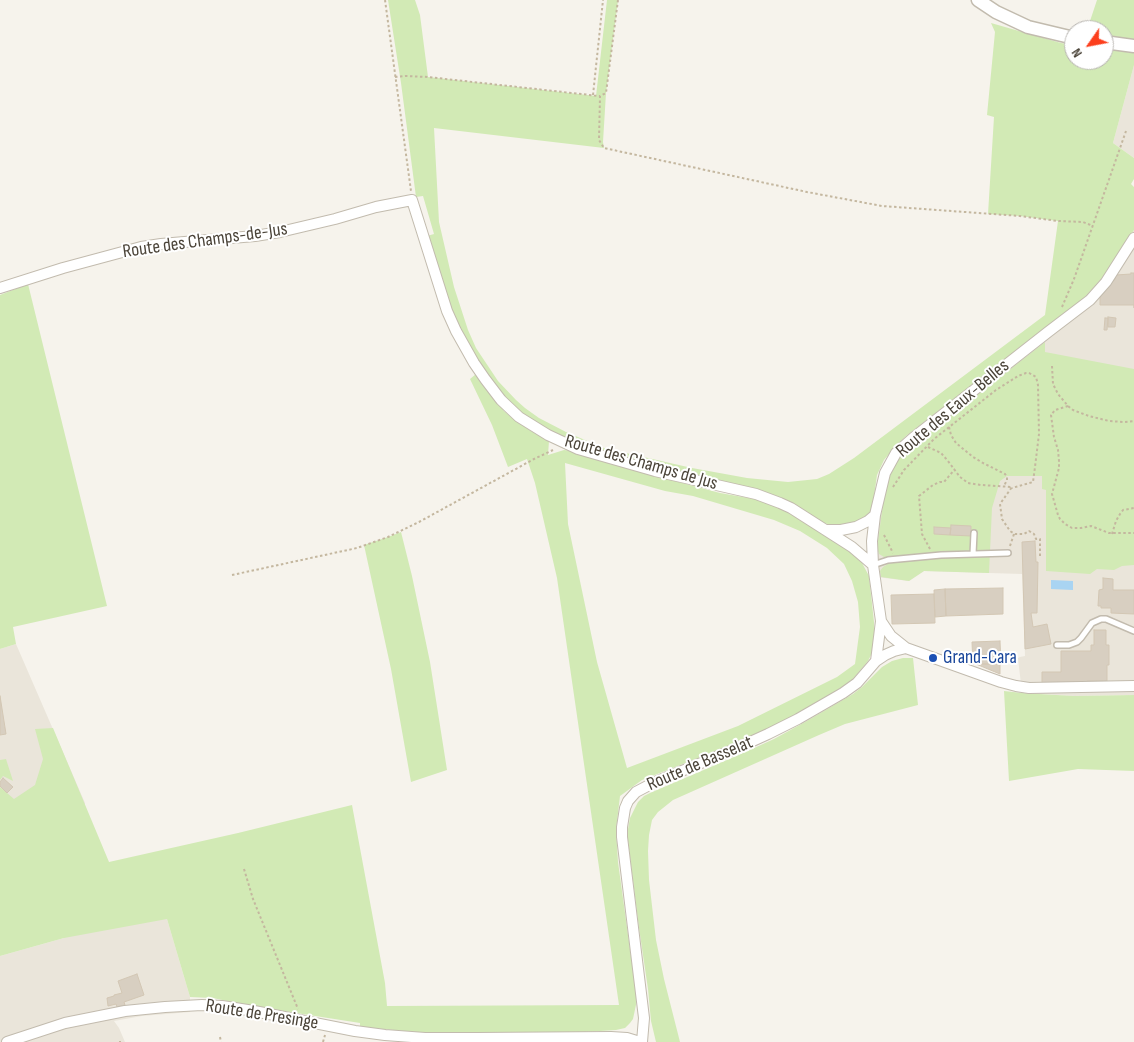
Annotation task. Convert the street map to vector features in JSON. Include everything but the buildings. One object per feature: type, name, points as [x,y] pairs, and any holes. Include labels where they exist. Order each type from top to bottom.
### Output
[{"type":"street","points":[[978,0],[996,12],[1028,27],[1064,36]]},
{"type":"street","points":[[1114,43],[1134,46]]},
{"type":"street","name":"Route des Champs-de-Jus","points":[[0,288],[63,268],[141,247],[280,232],[376,207],[412,200]]},
{"type":"street","name":"Route des Champs de Jus","points":[[412,200],[447,311],[456,331],[474,364],[501,400],[519,416],[537,429],[566,444],[592,453],[655,471],[766,498],[792,508],[852,547],[873,565]]},
{"type":"street","name":"Route des Eaux-Belles","points":[[881,621],[873,565],[872,541],[875,515],[885,473],[896,453],[920,432],[1090,300],[1106,282],[1134,238]]},
{"type":"street","points":[[826,530],[856,527],[875,515]]},
{"type":"street","points":[[881,621],[891,636],[906,648],[1016,686],[1029,688],[1134,686]]},
{"type":"street","points":[[876,661],[881,621]]},
{"type":"street","name":"Route de Basselat","points":[[641,1042],[644,1018],[622,837],[625,808],[628,801],[636,792],[651,784],[768,734],[807,714],[857,683],[876,661],[885,655],[906,648]]},
{"type":"street","name":"Route de Presinge","points":[[12,1041],[65,1023],[125,1011],[202,1005],[222,1006],[385,1035],[425,1038],[611,1037],[627,1038],[641,1042]]},
{"type":"lane","points":[[973,554],[974,533]]},
{"type":"lane","points":[[873,565],[888,560],[931,556],[1008,553]]},
{"type":"lane","points":[[1057,645],[1069,645],[1077,642],[1092,623],[1101,619],[1106,619],[1134,631]]},
{"type":"path","points":[[384,0],[412,200]]},
{"type":"path","points":[[593,95],[603,0]]},
{"type":"path","points":[[396,78],[405,76],[428,77],[600,96],[606,92],[618,0]]},
{"type":"path","points":[[600,96],[599,140],[604,148],[807,192],[882,206],[1020,216],[1083,222],[1093,226]]},
{"type":"path","points":[[1055,326],[1074,279],[1126,131]]},
{"type":"path","points":[[1052,366],[1051,376],[1053,384],[1058,394],[1068,406],[1082,414],[1101,419],[1124,422],[1134,421]]},
{"type":"path","points":[[890,491],[904,470],[927,446],[996,390],[1026,373],[1034,376],[1037,380],[1039,434],[1033,482],[1012,488],[968,482],[963,480],[941,453],[927,446]]},
{"type":"path","points":[[1068,406],[1056,410],[1051,415],[1059,461],[1052,494],[1060,519],[1072,528],[1091,526],[1112,534],[1134,533]]},
{"type":"path","points":[[949,427],[956,443],[983,464],[1005,474],[1007,480],[1004,486]]},
{"type":"path","points":[[232,575],[357,548],[388,537],[534,459],[566,444]]},
{"type":"path","points":[[931,556],[930,546],[922,534],[918,496],[940,482],[944,482],[955,469]]},
{"type":"path","points":[[1012,488],[1003,499],[1000,508],[1002,519],[1010,531],[1021,534],[1029,532],[1034,534],[1036,539],[1040,539],[1040,556]]},
{"type":"path","points":[[1112,534],[1120,514],[1124,510],[1134,508]]},
{"type":"path","points":[[883,533],[896,560]]},
{"type":"path","points":[[1008,553],[1014,533]]},
{"type":"path","points":[[244,870],[253,899],[303,1021]]},
{"type":"path","points":[[323,1042],[325,1036]]},
{"type":"path","points":[[220,1038],[221,1042]]},
{"type":"shaded area","points":[[1134,65],[1134,158],[1113,143]]},
{"type":"shaded area","points":[[1134,230],[1134,695],[1074,696],[1022,693],[1018,658],[1025,656],[1022,574],[924,571],[909,581],[869,576],[866,555],[872,511],[885,496],[886,482],[905,451],[1045,342],[1053,323],[1084,298],[1103,277]]},
{"type":"shaded area","points":[[16,644],[85,803],[80,883],[167,919],[190,997],[190,1012],[142,1016],[114,1021],[125,1042],[0,1042],[0,956],[64,938],[0,823],[0,649]]},
{"type":"green space","points":[[388,0],[415,0],[420,15],[428,77],[596,96],[607,0],[618,0],[606,93],[604,148],[434,128],[439,222],[454,287],[468,330],[476,348],[498,381],[516,400],[539,418],[604,448],[692,468],[747,478],[788,482],[817,479],[829,474],[854,458],[1045,315],[1058,221],[988,214],[994,117],[987,115],[995,32],[991,23],[1064,43],[1064,70],[1114,70],[1114,50],[1134,53],[1134,65],[1113,143],[1134,158],[1134,179],[1131,184],[1134,187],[1134,230],[1103,277],[1084,298],[906,436],[894,448],[884,460],[877,475],[872,511],[867,517],[851,525],[831,525],[821,522],[792,504],[574,444],[532,422],[509,403],[491,382],[457,324],[427,236],[434,234],[423,196],[416,197]]},
{"type":"green space","points":[[1097,0],[1134,0],[1134,40],[1114,37],[1114,20],[1090,20]]},
{"type":"green space","points":[[28,284],[107,606],[13,627],[16,644],[0,649],[0,295]]},
{"type":"green space","points":[[1045,342],[1045,352],[1134,369],[1134,565],[1122,566],[1114,570],[1097,569],[1090,574],[1046,571],[1046,490],[1042,489],[1042,476],[1007,476],[1000,481],[992,508],[989,573],[924,571],[909,581],[881,577],[880,571],[888,564],[887,557],[879,554],[877,548],[886,482],[898,460],[905,451]]},
{"type":"green space","points":[[476,374],[504,411],[531,431],[549,441],[548,455],[564,450],[573,451],[615,465],[720,493],[760,500],[780,508],[855,555],[861,561],[869,576],[874,622],[873,651],[868,661],[853,679],[815,705],[777,725],[642,780],[620,796],[616,830],[618,862],[637,1000],[633,1019],[630,1023],[625,1028],[616,1030],[553,1034],[427,1033],[360,1027],[360,1023],[245,1005],[213,998],[190,997],[167,919],[64,938],[0,956],[0,787],[14,799],[35,785],[43,759],[35,729],[53,728],[109,862],[352,805],[385,983],[387,1006],[619,1005],[557,578],[535,483],[527,459],[508,467],[492,425],[470,379]],"holes":[[[565,463],[665,491],[693,496],[774,520],[800,531],[827,548],[844,564],[852,581],[858,602],[860,627],[855,664],[837,677],[738,726],[627,768],[597,662],[568,524]]]},
{"type":"green space","points":[[401,532],[430,662],[447,770],[411,782],[391,669],[364,545]]},
{"type":"green space","points":[[913,658],[918,705],[845,724],[819,735],[673,800],[658,812],[652,820],[648,851],[649,880],[656,940],[680,1042],[656,1042],[651,1021],[628,841],[630,818],[638,802],[650,793],[774,739],[853,694],[882,667],[892,661]]},
{"type":"green space","points":[[1004,691],[1074,696],[1134,695],[1134,771],[1078,769],[1009,781]]},
{"type":"green space","points":[[6,759],[13,781],[3,776],[0,780],[0,760]]},
{"type":"water","points":[[1051,580],[1073,581],[1073,590],[1051,589]]},
{"type":"place","name":"Grand-Cara","points":[[933,658]]}]
